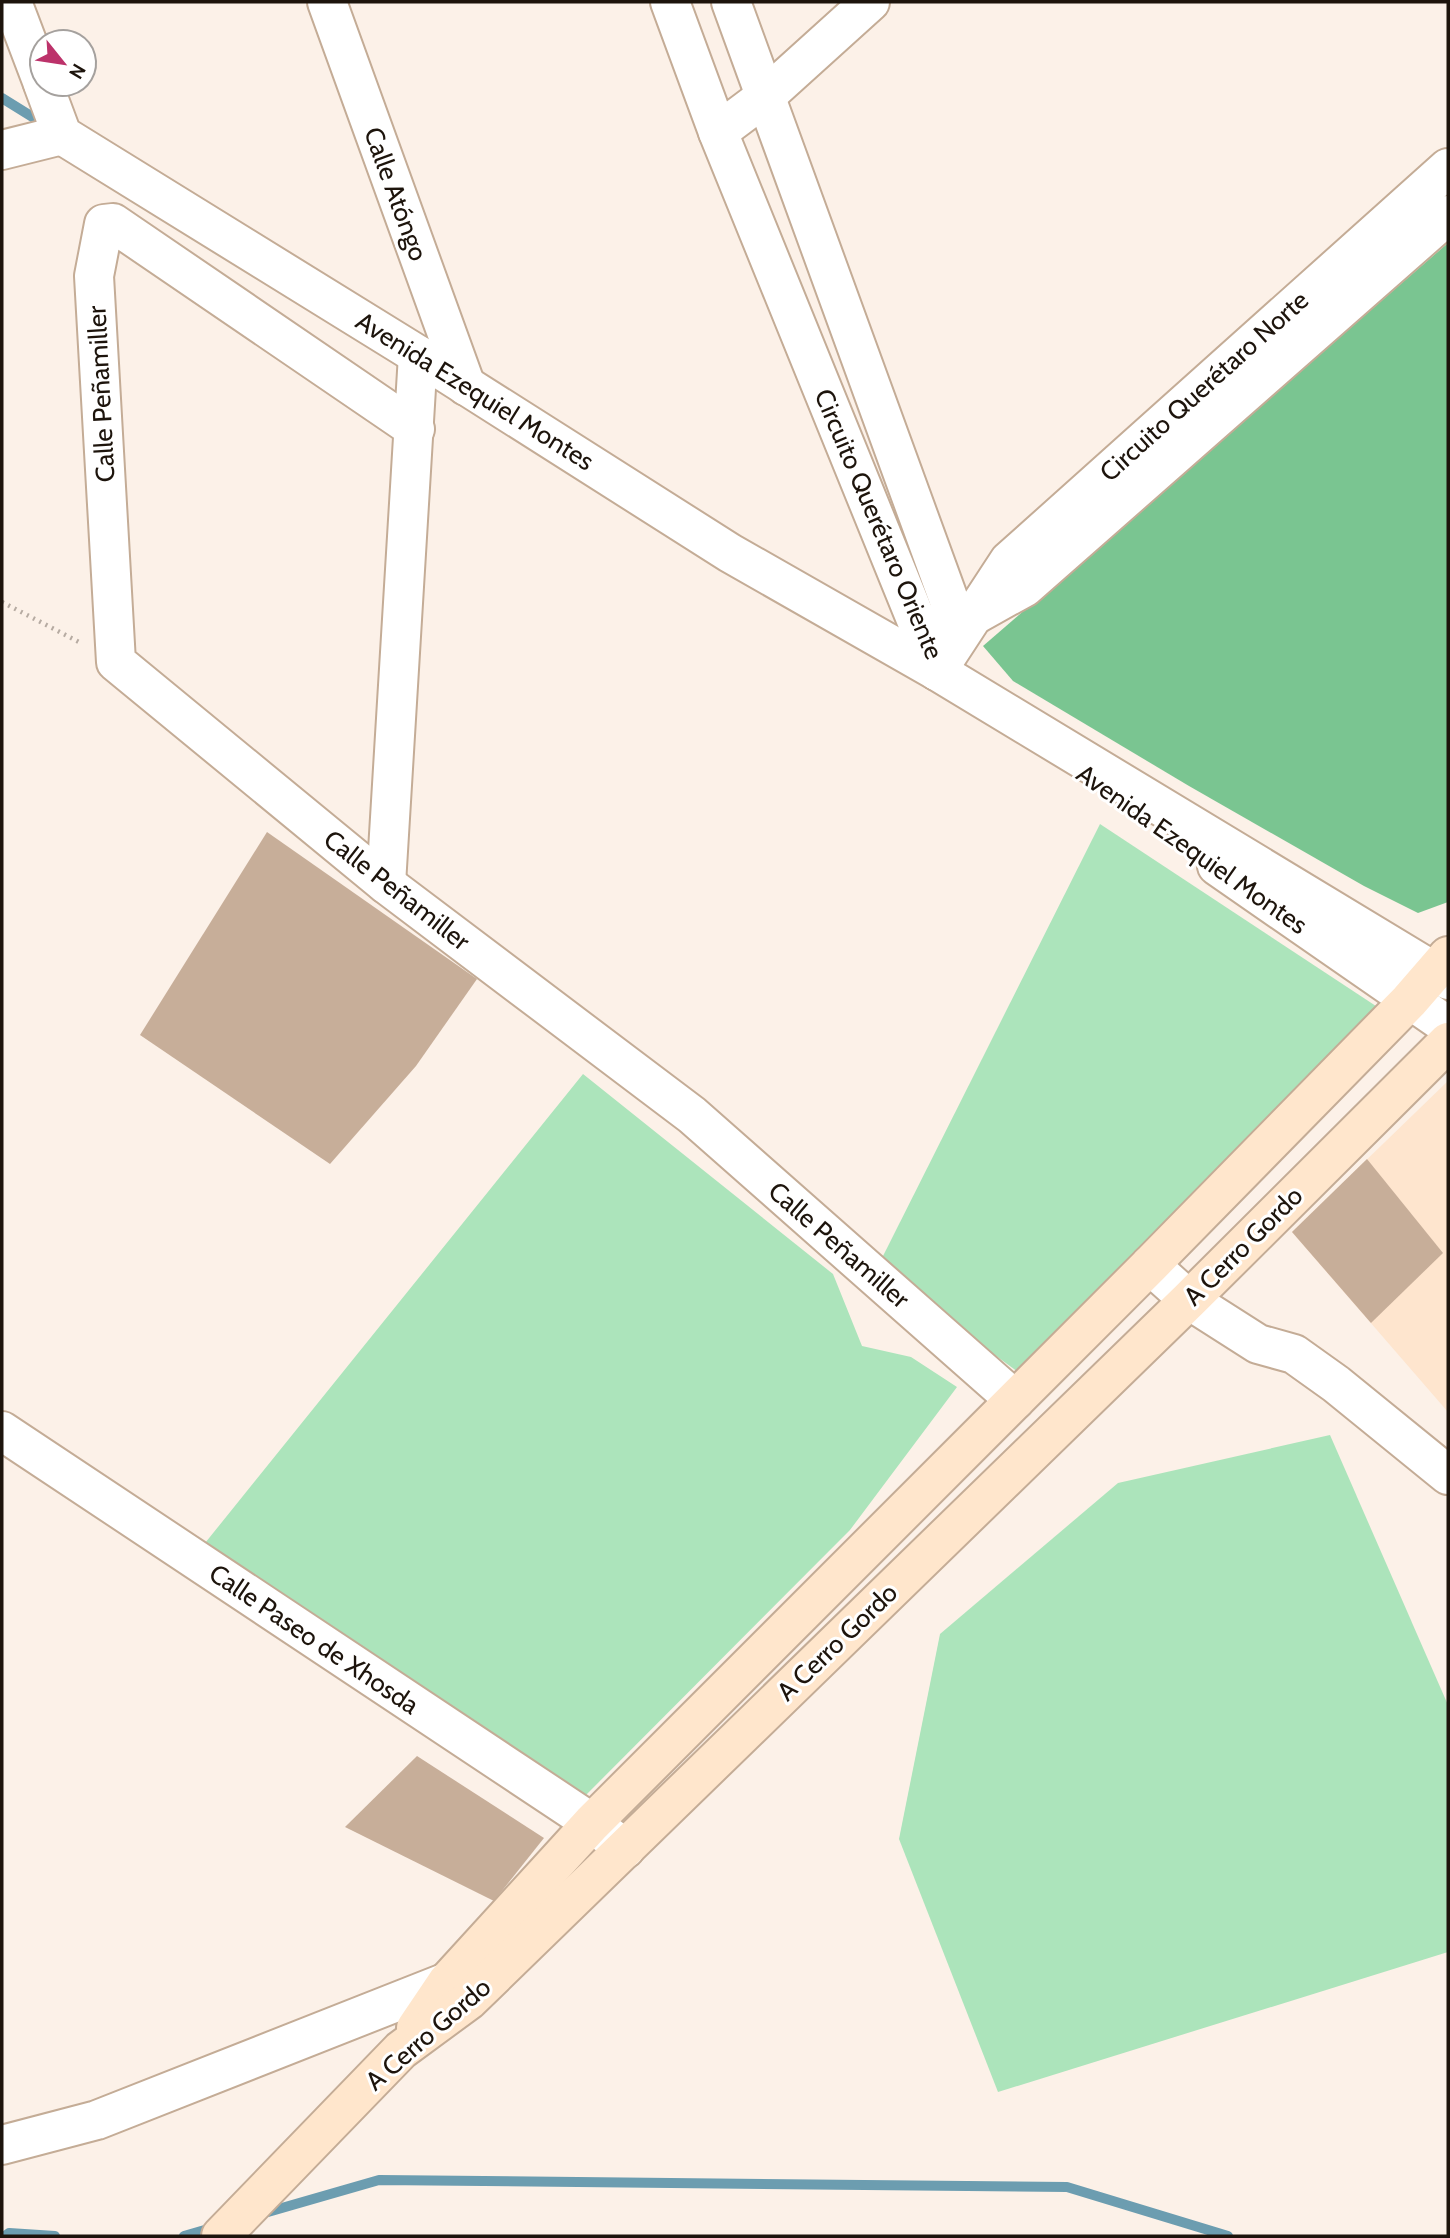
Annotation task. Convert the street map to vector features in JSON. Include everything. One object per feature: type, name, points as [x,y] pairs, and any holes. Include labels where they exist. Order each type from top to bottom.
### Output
[{"type":"main road","name":"A Cerro Gordo","points":[[221,2236],[458,1991],[592,1824],[1150,1265],[1409,1001],[1444,969]]},
{"type":"main road","name":"A Cerro Gordo","points":[[458,1991],[625,1849],[1189,1300],[1448,1042]]},
{"type":"street","points":[[12,2],[28,44]]},
{"type":"street","name":"Calle Atóngo","points":[[327,2],[466,386]]},
{"type":"street","name":"Circuito Querétaro Oriente","points":[[670,2],[718,132],[937,671]]},
{"type":"street","name":"Circuito Querétaro Oriente","points":[[731,2],[950,603],[937,671]]},
{"type":"street","points":[[718,132],[766,96],[870,2]]},
{"type":"street","points":[[2,150],[62,135],[48,98]]},
{"type":"street","name":"Avenida Ezequiel Montes","points":[[62,135],[418,355],[730,553],[937,671],[1444,969]]},
{"type":"street","name":"Circuito Querétaro Norte","points":[[937,671],[1009,561],[1448,168]]},
{"type":"street","name":"Circuito Querétaro Norte","points":[[973,616],[1025,587],[1448,215]]},
{"type":"street","name":"Calle Peñamiller","points":[[415,429],[113,223],[104,224],[94,275],[116,662],[386,884],[692,1115],[1015,1400]]},
{"type":"street","points":[[386,884],[418,355]]},
{"type":"street","name":"Avenida Ezequiel Montes","points":[[937,671],[1448,1026]]},
{"type":"street","points":[[1150,1265],[1189,1300],[1258,1344],[1294,1354],[1336,1384],[1448,1475]]},
{"type":"street","name":"Calle Paseo de Xhosda","points":[[2,1431],[592,1824],[625,1849]]},
{"type":"street","points":[[2,2146],[97,2120],[458,1991]]},
{"type":"path","points":[[2,603],[116,662]]},
{"type":"shaded area","points":[[1448,1081],[1448,1412],[1292,1232]]},
{"type":"green space","points":[[1448,243],[1448,902],[1418,913],[1364,886],[1189,786],[1013,681],[983,646]]},
{"type":"green space","points":[[1100,824],[1385,1012],[1022,1375],[877,1268]]},
{"type":"green space","points":[[583,1074],[833,1274],[862,1346],[911,1357],[957,1387],[850,1530],[583,1798],[193,1558]]},
{"type":"green space","points":[[1330,1435],[1448,1705],[1448,1952],[998,2092],[899,1839],[940,1634],[1118,1483]]},
{"type":"building","points":[[267,832],[477,979],[416,1066],[330,1164],[140,1035]]},
{"type":"building","points":[[1367,1159],[1443,1253],[1371,1323],[1292,1232]]},
{"type":"building","points":[[417,1756],[544,1838],[494,1901],[345,1827]]},
{"type":"waterway","points":[[2,98],[47,126]]},
{"type":"waterway","points":[[261,2214],[379,2180],[1067,2187],[1228,2236]]},
{"type":"waterway","points":[[184,2236],[215,2227]]},
{"type":"waterway","points":[[5,2236],[9,2233],[55,2236]]}]
